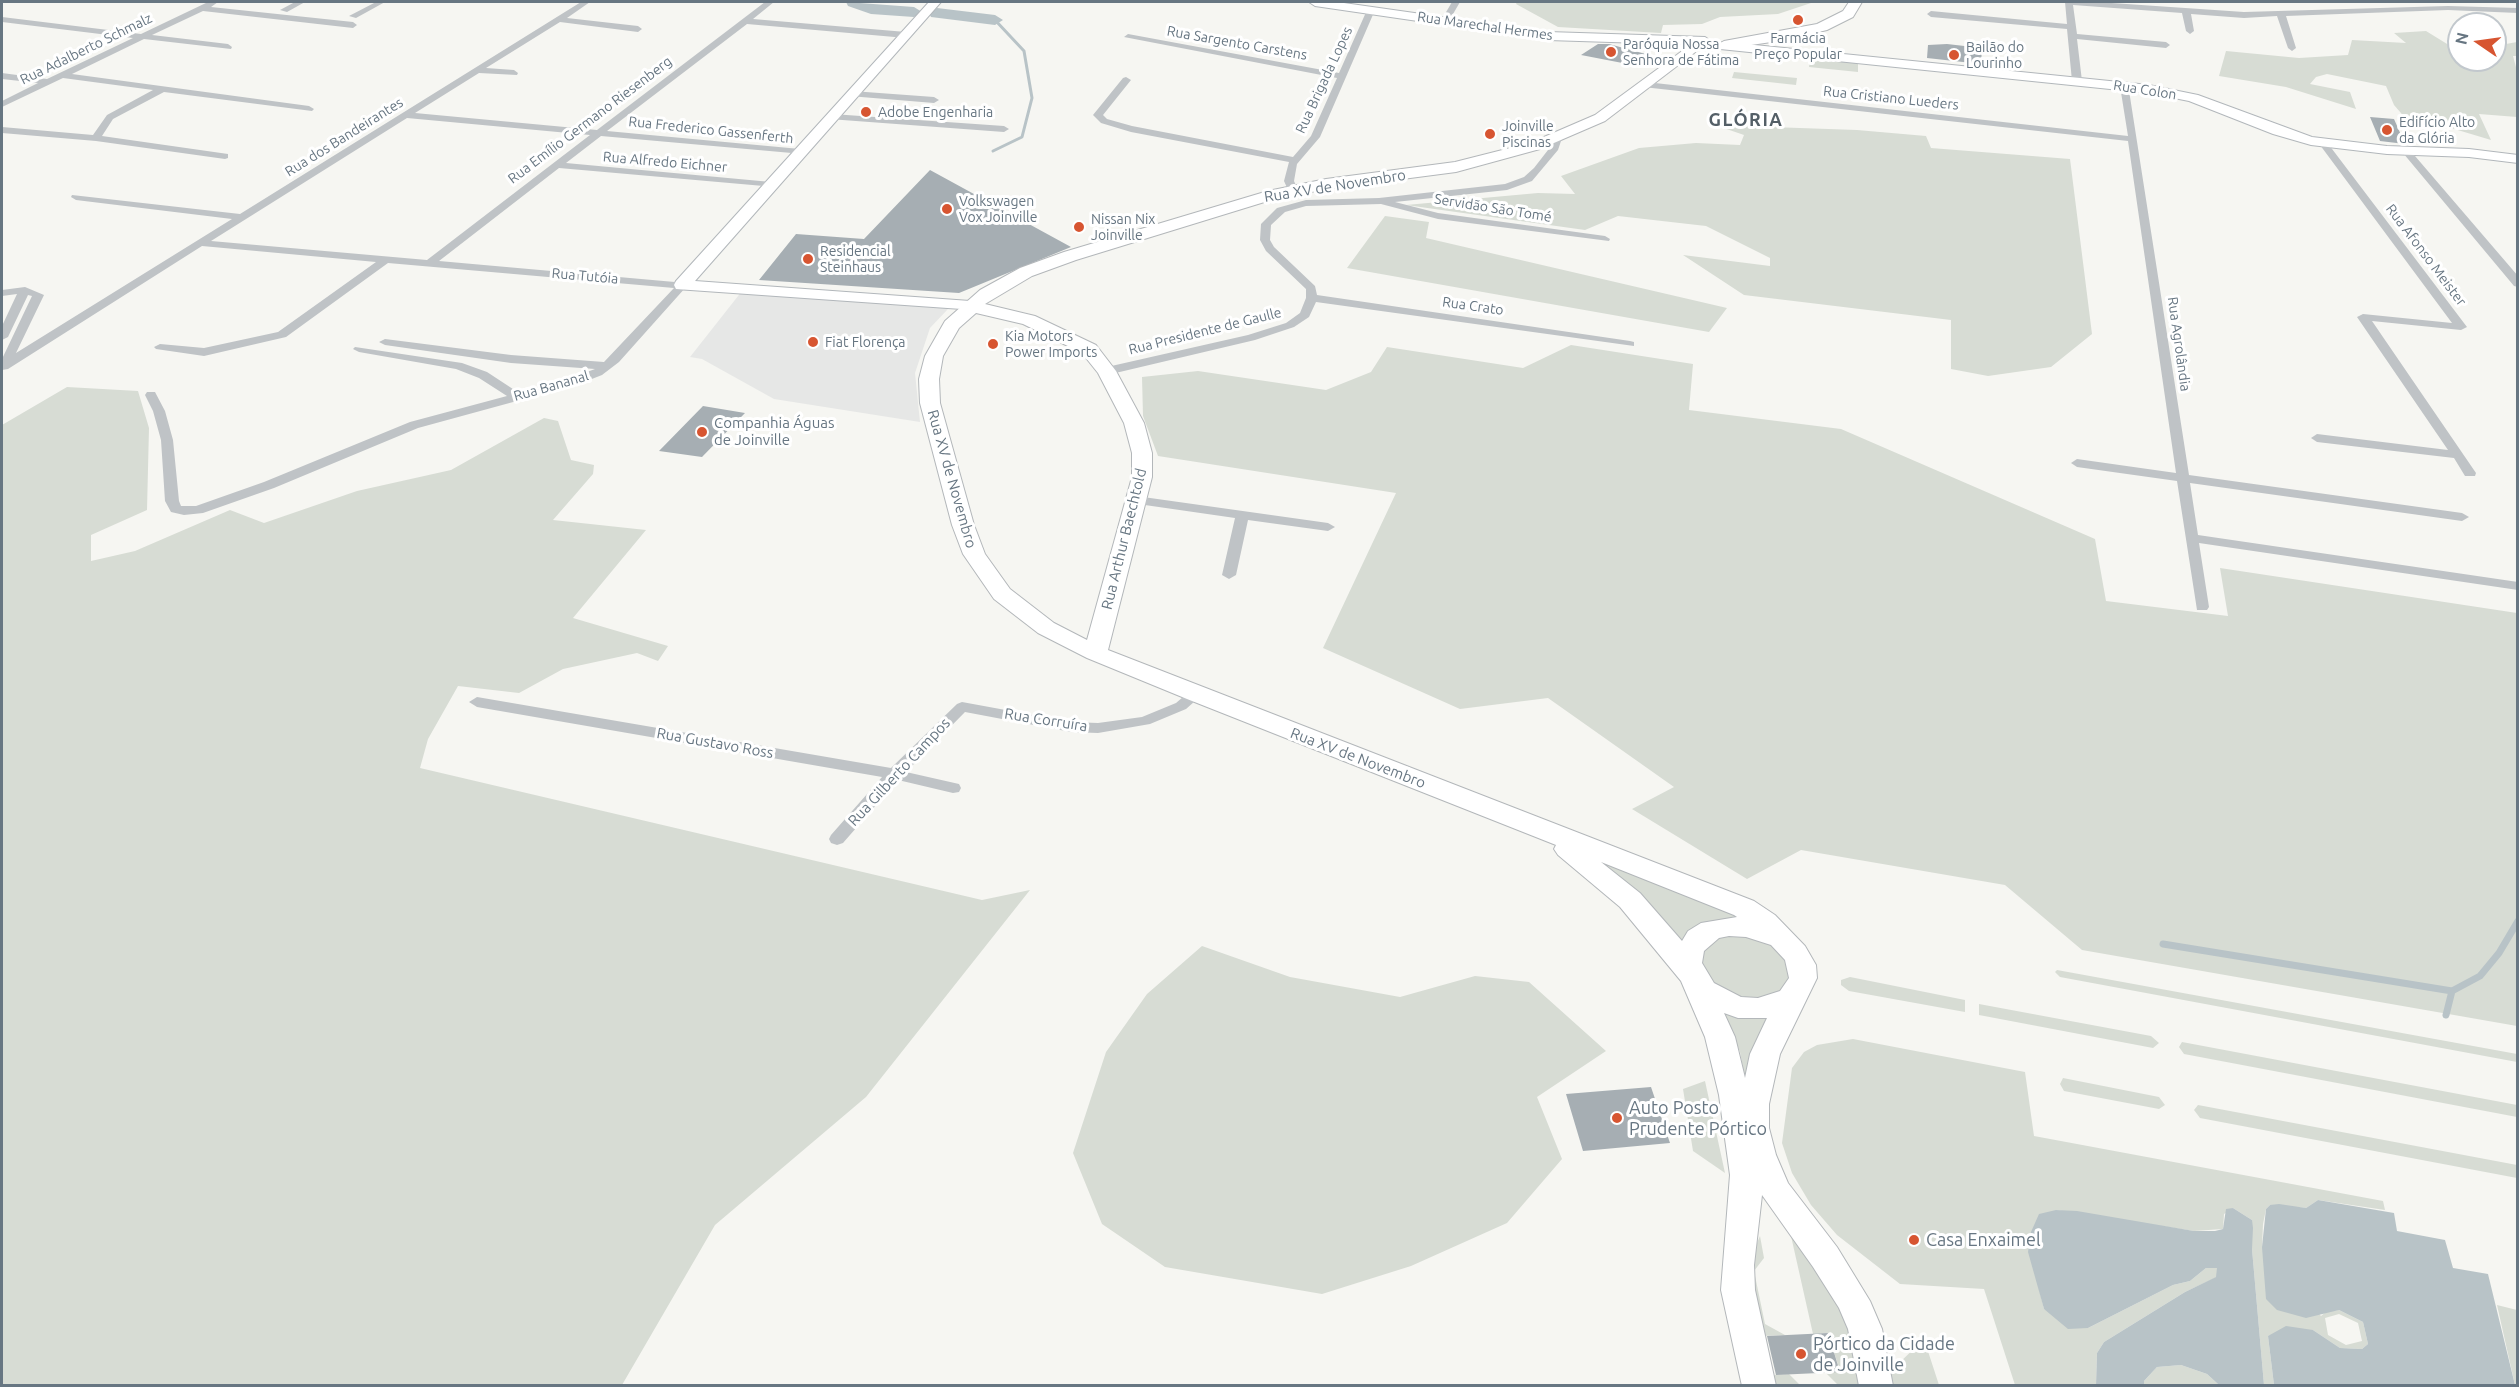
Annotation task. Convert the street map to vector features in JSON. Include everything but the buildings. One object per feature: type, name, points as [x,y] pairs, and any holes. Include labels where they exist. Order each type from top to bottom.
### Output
[{"type":"main road","name":"Rua XV de Novembro","points":[[1855,2],[1848,14],[1834,23],[1762,45],[1711,46],[1669,67],[1600,118],[1557,138],[1509,154],[1456,167],[1293,190],[1233,205],[1044,265],[1006,283],[970,306],[951,325],[938,347],[929,388],[936,430],[967,538],[982,570],[1002,594],[1046,628],[1095,653],[1195,694],[1744,908],[1765,922],[1798,959],[1803,978],[1800,990],[1790,999],[1768,1047],[1759,1079],[1754,1128],[1760,1155],[1775,1190],[1826,1257],[1853,1301],[1865,1329],[1876,1386]]},
{"type":"main road","name":"Rua XV de Novembro","points":[[1669,67],[1711,46]]},
{"type":"main road","name":"Rua Arthur Baechtold","points":[[970,306],[1020,317],[1066,336],[1096,355],[1107,371],[1140,442],[1143,464],[1136,500],[1095,653]]},
{"type":"main road","name":"Rua XV de Novembro","points":[[1543,831],[1584,861],[1630,900],[1668,943],[1693,977],[1719,1037],[1742,1143],[1746,1202],[1738,1265],[1738,1290],[1759,1386]]},
{"type":"main road","points":[[1783,942],[1767,933],[1748,927],[1729,926],[1711,930],[1698,938],[1690,950],[1688,963],[1693,977],[1704,990],[1738,1007],[1767,1008],[1790,999]]},
{"type":"street","name":"Rua Adalberto Schmalz","points":[[2,104],[214,2]]},
{"type":"street","points":[[284,10],[301,2]]},
{"type":"street","points":[[201,8],[353,20],[381,2]]},
{"type":"street","name":"Rua dos Bandeirantes","points":[[2,368],[586,2]]},
{"type":"street","name":"Rua Emílio Germano Riesenberg","points":[[429,263],[770,2]]},
{"type":"street","name":"Rua Bananal","points":[[151,395],[166,433],[172,501],[176,509],[184,511],[198,510],[234,498],[414,425],[586,377],[607,366],[936,2]]},
{"type":"street","name":"Rua Marechal Hermes","points":[[1316,2],[1548,36],[1656,39],[1711,46]]},
{"type":"street","points":[[1446,20],[1456,2]]},
{"type":"street","points":[[2077,81],[2069,2],[2186,12],[2281,15],[2448,8],[2517,11]]},
{"type":"street","name":"Rua Brigada Lopes","points":[[1296,160],[1315,137],[1371,10]]},
{"type":"street","points":[[2186,12],[2190,32]]},
{"type":"street","points":[[1931,14],[2166,45]]},
{"type":"street","points":[[2281,15],[2292,48]]},
{"type":"street","points":[[2,18],[228,47]]},
{"type":"street","points":[[558,19],[639,29]]},
{"type":"street","points":[[744,21],[906,35]]},
{"type":"street","name":"Rua Sargento Carstens","points":[[1128,37],[1341,76]]},
{"type":"street","name":"Rua Colon","points":[[1762,45],[2125,86],[2193,98],[2289,135],[2323,143],[2406,151],[2469,153],[2517,159]]},
{"type":"street","points":[[477,70],[514,73]]},
{"type":"street","points":[[61,75],[309,109]]},
{"type":"street","points":[[2,76],[48,82]]},
{"type":"street","points":[[1126,80],[1098,115],[1104,121],[1131,129],[1296,160],[1289,171],[1289,181],[1293,190]]},
{"type":"street","name":"Rua Cristiano Lueders","points":[[1646,85],[2133,139]]},
{"type":"street","name":"Rua Agrolândia","points":[[2125,86],[2202,607]]},
{"type":"street","points":[[96,138],[110,117],[163,89]]},
{"type":"street","points":[[852,94],[934,99]]},
{"type":"street","name":"Rua Frederico Gassenferth","points":[[405,115],[800,152]]},
{"type":"street","points":[[832,117],[1004,129]]},
{"type":"street","points":[[2,130],[96,138],[225,156]]},
{"type":"street","points":[[1312,298],[1311,288],[1306,281],[1270,249],[1265,240],[1266,224],[1281,210],[1306,202],[1379,201],[1489,189],[1520,183],[1538,170],[1553,150],[1557,138]]},
{"type":"street","name":"Rua Afonso Meister","points":[[2323,143],[2461,327],[2363,317],[2470,473]]},
{"type":"street","points":[[2406,151],[2517,284]]},
{"type":"street","name":"Rua Alfredo Eichner","points":[[556,165],[771,185]]},
{"type":"street","points":[[76,197],[242,217]]},
{"type":"street","name":"Servidão São Tomé","points":[[1379,201],[1438,216],[1605,240]]},
{"type":"street","name":"Rua Tutóia","points":[[200,243],[682,285],[970,306]]},
{"type":"street","points":[[160,347],[204,352],[282,335],[386,259]]},
{"type":"street","points":[[2,293],[25,290],[34,292],[38,297],[2,368]]},
{"type":"street","points":[[2,337],[25,290]]},
{"type":"street","name":"Rua Crato","points":[[1312,298],[1630,344]]},
{"type":"street","name":"Rua Presidente de Gaulle","points":[[1107,371],[1281,328],[1305,315],[1312,298]]},
{"type":"street","points":[[385,342],[511,359],[607,366]]},
{"type":"street","points":[[359,349],[458,366],[483,375],[517,396]]},
{"type":"street","points":[[2317,438],[2458,455]]},
{"type":"street","points":[[2077,463],[2462,517]]},
{"type":"street","points":[[1136,500],[1328,527]]},
{"type":"street","points":[[1229,575],[1242,515]]},
{"type":"street","points":[[2192,538],[2517,586]]},
{"type":"street","name":"Rua Corruíra","points":[[962,706],[1071,727],[1098,728],[1145,721],[1181,706],[1195,694]]},
{"type":"street","name":"Rua Gustavo Ross","points":[[477,702],[894,774],[953,788]]},
{"type":"street","name":"Rua Gilberto Campos","points":[[837,839],[894,774],[962,706]]},
{"type":"shaded area","points":[[1517,2],[1814,2],[1778,14],[1720,17],[1702,24],[1663,25],[1661,33],[1558,27],[1516,4]]},
{"type":"shaded area","points":[[2426,31],[2447,44],[2447,72],[2507,72],[2507,44],[2517,42],[2517,56],[2513,56],[2517,71],[2517,117],[2479,114],[2491,140],[2441,125],[2407,120],[2394,105],[2386,86],[2327,74],[2316,77],[2310,84],[2350,92],[2356,109],[2286,87],[2219,76],[2226,51],[2299,58],[2348,55],[2352,40],[2406,43],[2394,33]]},
{"type":"shaded area","points":[[1810,59],[1858,63],[1858,72],[1809,67]]},
{"type":"shaded area","points":[[1734,72],[1797,78],[1796,85],[1732,78]]},
{"type":"shaded area","points":[[1742,121],[1771,127],[1857,130],[1926,136],[1931,148],[2070,159],[2092,334],[2051,367],[1988,376],[1951,369],[1951,320],[1744,295],[1683,255],[1770,266],[1770,258],[1706,226],[1618,216],[1585,230],[1406,205],[1538,193],[1575,194],[1561,176],[1639,148],[1696,143],[1740,145],[1744,135],[1709,123]]},
{"type":"shaded area","points":[[1385,216],[1429,222],[1426,238],[1727,308],[1709,332],[1347,268]]},
{"type":"shaded area","name":"Fiat Florença","points":[[742,291],[946,306],[948,309],[930,328],[915,373],[920,422],[774,399],[702,359],[690,357]]},
{"type":"shaded area","points":[[1571,345],[1693,364],[1689,410],[1841,429],[2095,539],[2106,601],[2228,616],[2220,568],[2517,613],[2517,1026],[2082,950],[2005,885],[1801,850],[1747,879],[1632,809],[1674,787],[1548,698],[1460,709],[1323,648],[1396,493],[1158,456],[1143,416],[1142,377],[1198,371],[1326,390],[1371,372],[1387,347],[1523,368]]},
{"type":"shaded area","points":[[67,387],[138,391],[149,428],[147,510],[91,535],[91,561],[135,551],[230,510],[264,523],[357,491],[451,470],[544,418],[558,421],[571,460],[594,465],[593,474],[553,520],[646,530],[573,618],[668,646],[658,661],[637,653],[563,669],[519,693],[458,686],[428,739],[420,768],[982,900],[1030,890],[866,1097],[715,1225],[622,1385],[2,1385],[2,425]]},
{"type":"shaded area","points":[[1594,857],[1724,909],[1741,918],[1680,944]]},
{"type":"shaded area","points":[[1743,935],[1772,944],[1783,953],[1792,974],[1782,993],[1756,1001],[1726,994],[1704,976],[1700,954],[1716,938]]},
{"type":"shaded area","points":[[1202,946],[1290,977],[1400,997],[1475,976],[1529,982],[1606,1051],[1537,1097],[1562,1159],[1507,1223],[1411,1266],[1322,1294],[1165,1267],[1102,1224],[1073,1153],[1106,1052],[1147,994]]},
{"type":"shaded area","points":[[2057,970],[2517,1054],[2517,1062],[2060,977],[2055,972]]},
{"type":"shaded area","points":[[1850,977],[1965,1000],[1965,1012],[1849,991],[1841,985],[1841,980]]},
{"type":"shaded area","points":[[1979,1004],[2151,1036],[2159,1043],[2153,1048],[1979,1015]]},
{"type":"shaded area","points":[[1723,1010],[1775,1012],[1747,1089],[1740,1052]]},
{"type":"shaded area","points":[[1853,1039],[2025,1072],[2034,1136],[2383,1201],[2385,1210],[2318,1200],[2306,1208],[2270,1205],[2266,1209],[2263,1224],[2262,1247],[2321,1316],[2327,1311],[2339,1310],[2363,1322],[2368,1344],[2362,1349],[2340,1348],[2313,1330],[2268,1336],[2274,1385],[2264,1385],[2252,1249],[2252,1220],[2233,1208],[2224,1214],[2223,1229],[2194,1231],[2056,1210],[2038,1285],[2044,1309],[2088,1328],[2173,1285],[2190,1281],[2206,1268],[2217,1267],[2217,1277],[2185,1292],[2104,1342],[2097,1353],[2096,1385],[2015,1385],[1984,1289],[1900,1284],[1837,1235],[1811,1205],[1792,1173],[1782,1143],[1792,1068],[1804,1052],[1817,1045]],"holes":[[[2339,1314],[2358,1323],[2362,1341],[2346,1345],[2328,1335],[2325,1318]]]},
{"type":"shaded area","points":[[2182,1042],[2517,1105],[2517,1117],[2184,1054],[2179,1047]]},
{"type":"shaded area","points":[[2063,1078],[2159,1097],[2165,1105],[2159,1109],[2064,1091],[2060,1084]]},
{"type":"shaded area","points":[[1705,1081],[1725,1173],[1693,1151],[1683,1089]]},
{"type":"shaded area","points":[[2198,1105],[2517,1165],[2517,1178],[2200,1118],[2194,1110]]},
{"type":"shaded area","points":[[2318,1200],[2394,1213],[2397,1231],[2445,1240],[2453,1268],[2488,1274],[2515,1385],[2274,1385],[2268,1336],[2286,1326],[2313,1330],[2340,1348],[2362,1349],[2368,1344],[2363,1322],[2339,1310],[2306,1318],[2277,1310],[2266,1299],[2262,1247],[2266,1209],[2270,1205],[2279,1204],[2306,1208]]},
{"type":"shaded area","points":[[2233,1208],[2252,1220],[2252,1249],[2264,1385],[2219,1385],[2207,1374],[2181,1365],[2157,1367],[2144,1381],[2144,1385],[2096,1385],[2097,1353],[2104,1342],[2185,1292],[2216,1277],[2217,1268],[2206,1268],[2190,1281],[2173,1285],[2088,1328],[2068,1329],[2044,1309],[2028,1252],[2031,1232],[2039,1214],[2056,1210],[2077,1211],[2194,1231],[2215,1231],[2223,1229],[2226,1209]]},
{"type":"shaded area","points":[[1760,1236],[1764,1258],[1754,1271],[1765,1324],[1785,1335],[1763,1336],[1774,1375],[1789,1374],[1800,1385],[1772,1385],[1749,1291],[1754,1250]]},
{"type":"shaded area","points":[[1791,1236],[1804,1248],[1848,1321],[1867,1385],[1838,1385],[1825,1372],[1840,1371],[1828,1333],[1813,1334]]},
{"type":"shaded area","points":[[2497,1305],[2517,1310],[2517,1385],[2515,1385]]},
{"type":"shaded area","points":[[1924,1339],[1939,1385],[1887,1386],[1889,1376],[1897,1365]]},
{"type":"shaded area","points":[[2181,1365],[2207,1374],[2219,1385],[2144,1385],[2144,1381],[2157,1367]]},
{"type":"waterway","points":[[854,2],[871,9],[914,12]]},
{"type":"waterway","points":[[937,13],[995,20]]},
{"type":"waterway","points":[[993,151],[1022,137],[1032,98],[1024,51],[995,20]]},
{"type":"waterway","points":[[2452,991],[2480,976],[2499,953],[2518,921]]},
{"type":"waterway","points":[[2163,944],[2452,991]]},
{"type":"waterway","points":[[2446,1015],[2452,991]]},
{"type":"place","name":"Farmácia Preço Popular","points":[[1798,20]]},
{"type":"place","name":"Paróquia Nossa Senhora de Fátima","points":[[1611,52]]},
{"type":"place","name":"Bailão do Lourinho","points":[[1954,55]]},
{"type":"place","name":"Adobe Engenharia","points":[[866,112]]},
{"type":"place","name":"Edifício Alto da Glória","points":[[2387,130]]},
{"type":"place","name":"Joinville Piscinas","points":[[1490,134]]},
{"type":"place","name":"Volkswagen Vox Joinville","points":[[947,209]]},
{"type":"place","name":"Nissan Nix Joinville","points":[[1079,227]]},
{"type":"place","name":"Residencial Steinhaus","points":[[808,259]]},
{"type":"place","name":"Fiat Florença","points":[[813,342]]},
{"type":"place","name":"Kia Motors Power Imports","points":[[993,344]]},
{"type":"place","name":"Companhia Águas de Joinville","points":[[702,432]]},
{"type":"place","name":"Auto Posto Prudente Pórtico","points":[[1617,1118]]},
{"type":"place","name":"Casa Enxaimel","points":[[1914,1240]]},
{"type":"place","name":"Pórtico da Cidade de Joinville","points":[[1801,1354]]},
{"type":"district","name":"GLÓRIA","points":[[1746,120]]}]
